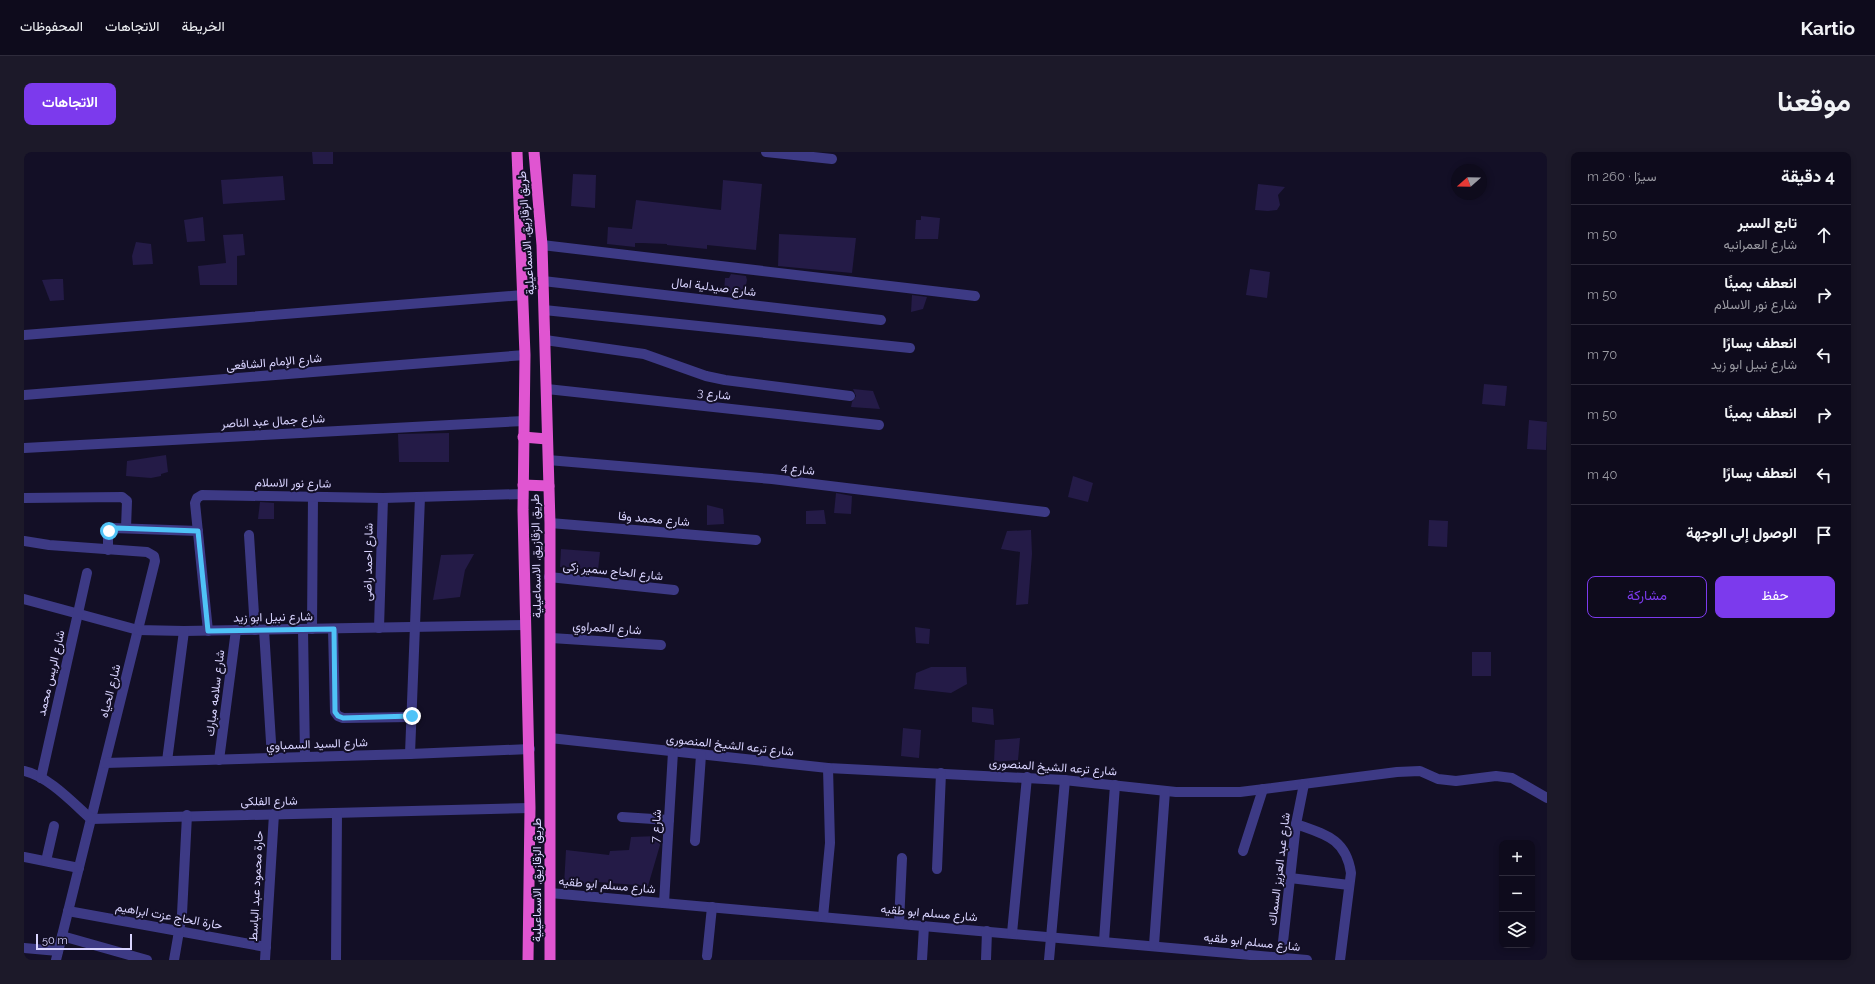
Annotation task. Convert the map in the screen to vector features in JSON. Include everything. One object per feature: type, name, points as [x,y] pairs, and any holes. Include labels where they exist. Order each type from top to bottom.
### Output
[{"type":"highway","name":"طريق الزقازيق, الاسماعيلية","points":[[517,152],[525,355],[523,489],[530,748],[528,960]]},
{"type":"highway","name":"طريق الزقازيق, الاسماعيلية","points":[[534,152],[544,281],[550,523],[550,960]]},
{"type":"highway","points":[[523,437],[548,439]]},
{"type":"highway","points":[[523,489],[548,486]]},
{"type":"street","points":[[766,152],[832,159]]},
{"type":"street","points":[[542,245],[974,296]]},
{"type":"street","name":"شارع صيدلية امال","points":[[544,281],[881,320]]},
{"type":"street","points":[[24,334],[523,295]]},
{"type":"street","points":[[544,310],[910,348]]},
{"type":"street","points":[[545,340],[644,354],[706,376],[725,380],[850,396]]},
{"type":"street","name":"شارع الإمام الشافعى","points":[[24,395],[525,355]]},
{"type":"street","name":"شارع 3","points":[[547,389],[879,425]]},
{"type":"street","name":"شارع جمال عبد الناصر","points":[[24,448],[524,421]]},
{"type":"street","name":"شارع 4","points":[[548,460],[772,479],[1045,512]]},
{"type":"street","name":"شارع نور الاسلام","points":[[208,631],[195,503],[197,498],[202,495],[313,495],[383,498],[420,497],[523,489]]},
{"type":"street","points":[[305,757],[307,629],[313,495]]},
{"type":"street","points":[[24,498],[122,497],[126,501],[126,528]]},
{"type":"street","points":[[410,754],[420,497]]},
{"type":"street","name":"شارع احمد راضى","points":[[379,628],[383,498]]},
{"type":"street","name":"شارع محمد وفا","points":[[550,523],[756,540]]},
{"type":"street","points":[[108,550],[108,534],[111,529],[126,528],[198,531]]},
{"type":"street","points":[[249,535],[272,758]]},
{"type":"street","name":"شارع الحياه","points":[[24,541],[49,545],[147,552],[152,554],[155,558],[57,956]]},
{"type":"street","name":"شارع الريس محمد","points":[[41,778],[87,573]]},
{"type":"street","name":"شارع الحاج سمير زكى","points":[[549,577],[674,590]]},
{"type":"street","name":"شارع نبيل ابو زيد","points":[[24,599],[138,630],[208,631],[526,625]]},
{"type":"street","points":[[334,629],[335,712],[338,716],[343,718],[412,716]]},
{"type":"street","name":"شارع سلامه مبارك","points":[[219,760],[236,630]]},
{"type":"street","points":[[167,761],[184,631]]},
{"type":"street","name":"شارع الحمراوي","points":[[551,638],[661,645]]},
{"type":"street","name":"شارع ترعه الشيخ المنصورى","points":[[550,738],[828,768],[1065,780],[1165,791],[1206,793],[1263,789],[1397,772],[1420,771],[1438,779],[1456,781],[1496,776],[1512,778],[1547,798]]},
{"type":"street","name":"شارع السيد السمباوي","points":[[105,764],[410,754],[530,748]]},
{"type":"street","name":"شارع 7","points":[[664,902],[673,752]]},
{"type":"street","points":[[695,841],[701,755]]},
{"type":"street","points":[[823,917],[830,843],[828,768]]},
{"type":"street","points":[[24,771],[31,772],[54,787],[91,819]]},
{"type":"street","points":[[937,868],[941,773]]},
{"type":"street","points":[[1012,933],[1027,778]]},
{"type":"street","points":[[1049,960],[1065,780]]},
{"type":"street","name":"شارع عبد العزيز السماك","points":[[1281,959],[1296,824],[1304,784]]},
{"type":"street","points":[[1104,941],[1116,785]]},
{"type":"street","points":[[1243,851],[1263,789]]},
{"type":"street","points":[[1154,945],[1165,791]]},
{"type":"street","name":"شارع الفلكى","points":[[91,819],[187,815],[530,808]]},
{"type":"street","points":[[336,960],[337,813]]},
{"type":"street","name":"حارة محمود عبد الباسط","points":[[265,960],[274,814]]},
{"type":"street","points":[[174,960],[180,932],[187,815]]},
{"type":"street","points":[[622,817],[669,820]]},
{"type":"street","points":[[1296,824],[1327,836],[1341,846],[1349,861],[1351,873],[1340,960]]},
{"type":"street","points":[[46,862],[54,826]]},
{"type":"street","points":[[24,857],[79,868]]},
{"type":"street","points":[[899,923],[902,858]]},
{"type":"street","points":[[1290,878],[1349,886]]},
{"type":"street","name":"شارع مسلم ابو طقيه","points":[[550,893],[1154,945],[1281,959],[1307,960]]},
{"type":"street","points":[[707,956],[712,907]]},
{"type":"street","name":"حارة الحاج عزت ابراهيم","points":[[68,911],[266,947]]},
{"type":"street","points":[[922,960],[924,926]]},
{"type":"street","points":[[986,960],[988,931]]},
{"type":"street","points":[[62,936],[147,960]]},
{"type":"street","points":[[24,948],[57,956]]},
{"type":"building","points":[[312,152],[333,152],[333,164],[313,164]]},
{"type":"building","points":[[573,174],[596,175],[595,208],[571,206]]},
{"type":"building","points":[[283,176],[285,200],[223,204],[221,180]]},
{"type":"building","points":[[723,180],[762,184],[756,250],[707,245],[707,249],[667,244],[635,243],[635,247],[607,244],[608,227],[632,229],[636,200],[721,210]]},
{"type":"building","points":[[1258,184],[1285,187],[1278,195],[1280,205],[1277,210],[1255,210]]},
{"type":"building","points":[[921,216],[940,218],[938,239],[915,239],[916,220],[921,220]]},
{"type":"building","points":[[203,217],[205,241],[187,242],[184,220]]},
{"type":"building","points":[[243,234],[245,255],[237,256],[237,285],[200,285],[198,266],[226,263],[223,235]]},
{"type":"building","points":[[779,234],[856,238],[852,273],[778,266]]},
{"type":"building","points":[[136,242],[151,244],[153,264],[133,265],[132,256]]},
{"type":"building","points":[[1250,269],[1270,272],[1267,298],[1246,295]]},
{"type":"building","points":[[731,274],[746,276],[747,280],[744,294],[724,293],[725,278],[729,278]]},
{"type":"building","points":[[63,279],[64,300],[50,301],[42,280]]},
{"type":"building","points":[[912,295],[927,297],[923,309],[911,312]]},
{"type":"building","points":[[1484,384],[1507,386],[1505,406],[1482,404]]},
{"type":"building","points":[[853,389],[873,391],[880,409],[851,407],[856,396]]},
{"type":"building","points":[[1529,420],[1547,422],[1546,450],[1527,449]]},
{"type":"building","points":[[449,433],[449,462],[399,462],[398,434]]},
{"type":"building","points":[[166,455],[168,472],[161,474],[161,476],[151,478],[126,476],[127,461]]},
{"type":"building","points":[[1073,476],[1093,483],[1088,502],[1068,497]]},
{"type":"building","points":[[836,493],[852,496],[851,514],[834,513]]},
{"type":"building","points":[[260,502],[274,503],[274,519],[258,519]]},
{"type":"building","points":[[707,505],[723,509],[724,524],[707,525]]},
{"type":"building","points":[[824,510],[826,524],[806,524],[806,511]]},
{"type":"building","points":[[1429,520],[1448,521],[1447,547],[1428,546]]},
{"type":"building","points":[[1031,530],[1032,554],[1028,604],[1016,605],[1020,552],[1001,549],[1007,531]]},
{"type":"building","points":[[561,549],[600,552],[598,570],[560,567]]},
{"type":"building","points":[[474,554],[465,570],[460,597],[433,600],[441,555]]},
{"type":"building","points":[[915,627],[930,629],[929,644],[916,643]]},
{"type":"building","points":[[1472,652],[1491,652],[1491,676],[1472,676]]},
{"type":"building","points":[[931,667],[966,667],[967,684],[951,693],[914,689],[916,673]]},
{"type":"building","points":[[972,707],[993,709],[994,725],[972,722]]},
{"type":"building","points":[[903,728],[921,730],[919,758],[901,756]]},
{"type":"building","points":[[1020,738],[1018,760],[994,762],[995,740]]},
{"type":"building","points":[[658,836],[660,845],[648,886],[598,882],[597,887],[564,885],[566,850],[609,855],[610,851],[629,850],[631,837]]},
{"type":"route","points":[[109,531],[113,528],[198,531],[208,631],[334,629],[336,714],[340,718],[412,716]]}]
